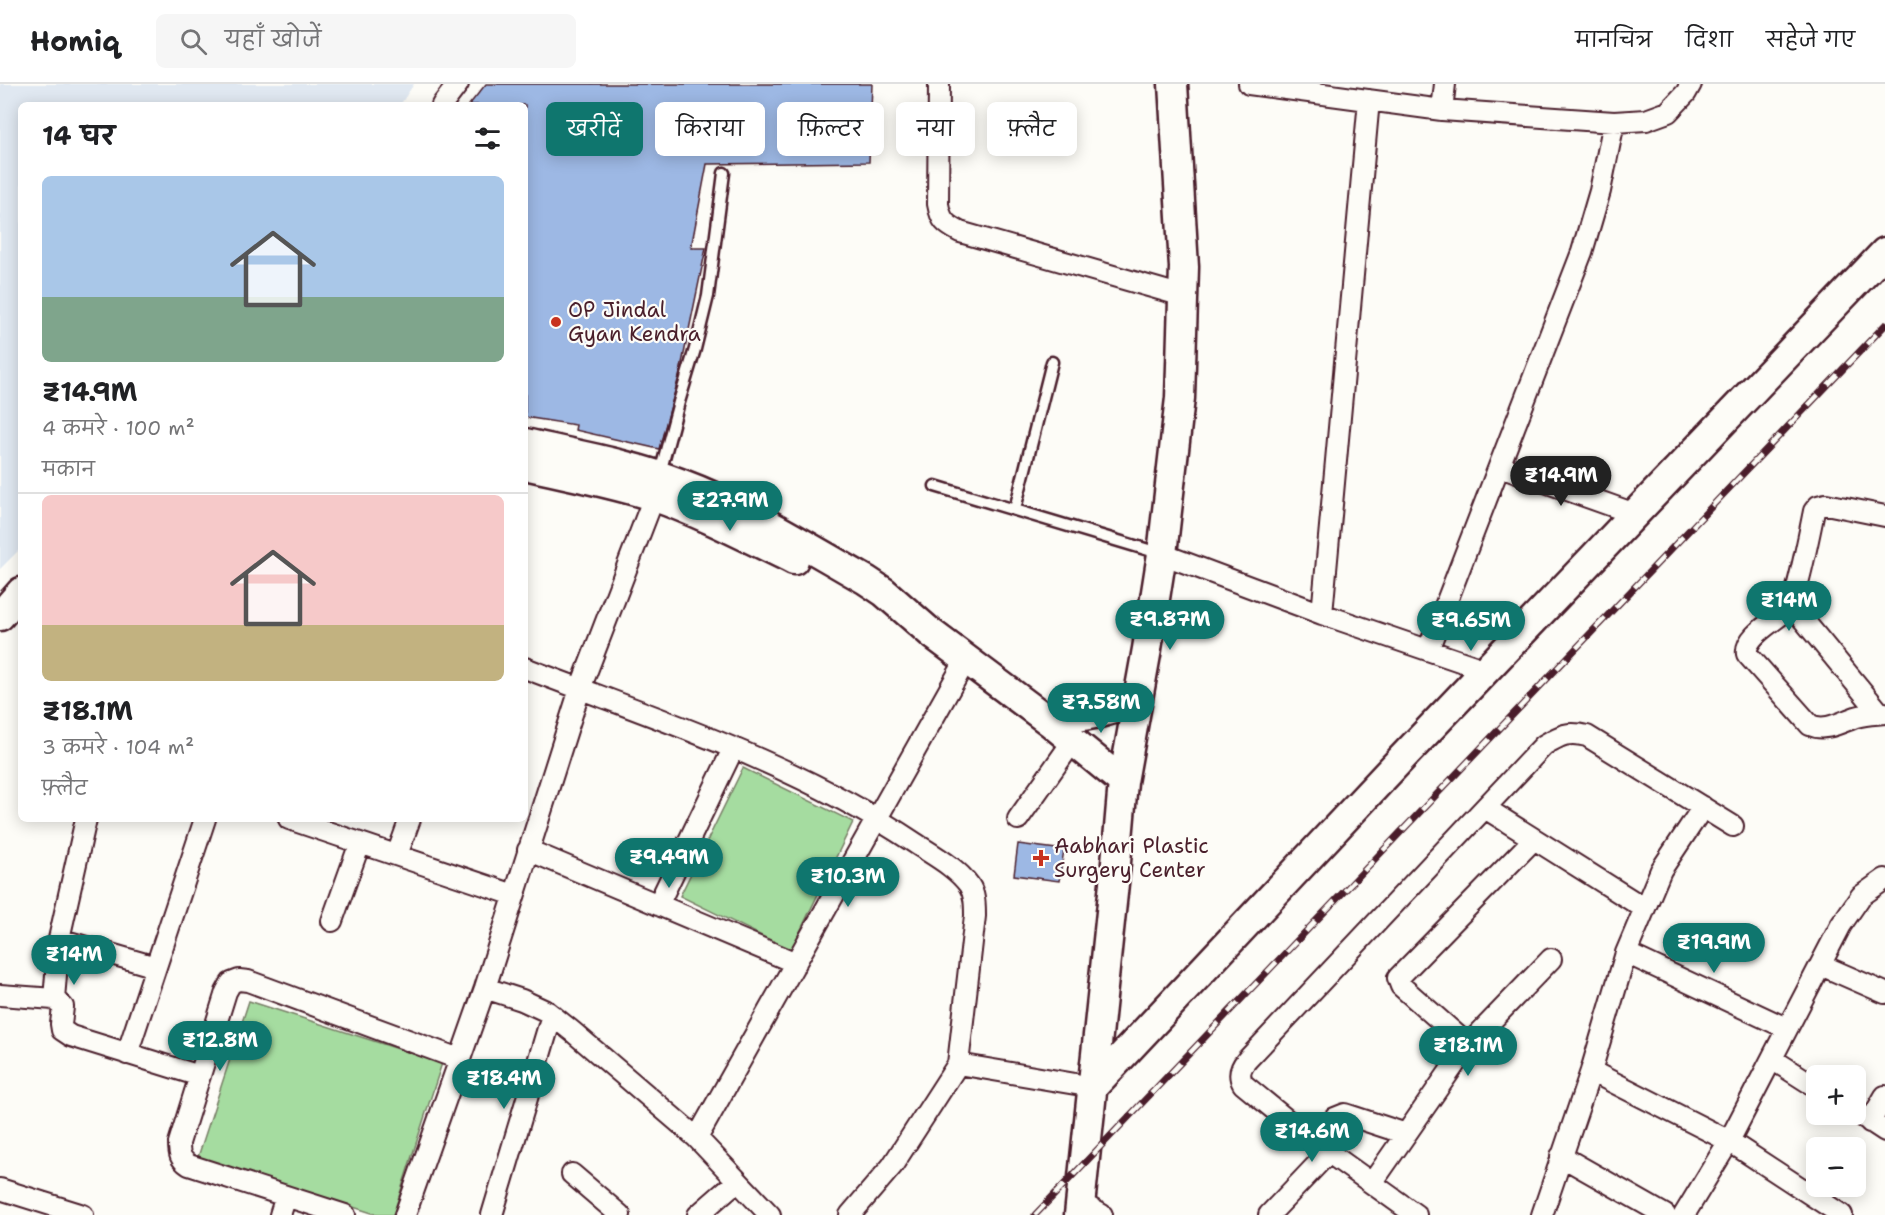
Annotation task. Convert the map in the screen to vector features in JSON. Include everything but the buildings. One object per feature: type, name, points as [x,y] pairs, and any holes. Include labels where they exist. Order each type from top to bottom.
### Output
[{"type":"street","points":[[444,102],[458,84]]},
{"type":"street","points":[[939,84],[938,204],[940,218],[948,226],[960,232],[1183,296]]},
{"type":"street","points":[[1087,1211],[1093,1088],[1123,782],[1162,554],[1180,398],[1184,267],[1173,84]]},
{"type":"street","points":[[1249,84],[1442,110],[1614,122],[1646,120],[1668,112],[1686,93],[1691,84]]},
{"type":"street","points":[[1442,110],[1445,84]]},
{"type":"street","points":[[1322,614],[1370,100]]},
{"type":"street","points":[[1428,650],[1582,252],[1600,191],[1614,122]]},
{"type":"street","points":[[1093,1088],[1486,670],[1885,252]]},
{"type":"street","points":[[528,444],[613,463],[719,524],[810,568],[931,633],[1050,722],[1123,782]]},
{"type":"street","points":[[528,466],[657,487]]},
{"type":"street","points":[[1500,466],[1635,514]]},
{"type":"street","points":[[405,1215],[485,987],[580,689],[657,487]]},
{"type":"street","points":[[1883,713],[1858,716],[1824,729],[1810,725],[1747,654],[1746,649],[1754,636],[1792,606],[1814,511],[1818,506],[1826,504],[1885,516]]},
{"type":"street","points":[[1162,554],[1322,614],[1486,670]]},
{"type":"street","points":[[0,592],[18,573]]},
{"type":"street","points":[[0,616],[18,595]]},
{"type":"street","points":[[1792,606],[1883,713]]},
{"type":"street","points":[[697,1138],[966,660]]},
{"type":"street","points":[[528,669],[733,748],[793,774],[877,818],[953,869],[969,886],[974,899],[975,916],[958,1064],[892,1166],[850,1215]]},
{"type":"street","points":[[1050,722],[1100,713],[1137,702]]},
{"type":"street","points":[[1403,1212],[1372,1183],[1322,1147],[1243,1084],[1240,1078],[1241,1067],[1544,745],[1567,733],[1587,736],[1733,826]]},
{"type":"street","points":[[1018,819],[1073,741]]},
{"type":"street","points":[[658,905],[733,748]]},
{"type":"street","points":[[1542,1215],[1591,1071],[1626,953],[1661,870],[1702,807]]},
{"type":"street","points":[[1485,808],[1644,908]]},
{"type":"street","points":[[54,999],[59,939],[85,822]]},
{"type":"street","points":[[127,1054],[204,822]]},
{"type":"street","points":[[298,822],[514,895]]},
{"type":"street","points":[[397,855],[409,822]]},
{"type":"street","points":[[1468,1045],[1401,986],[1398,978],[1534,839]]},
{"type":"street","points":[[332,921],[360,843]]},
{"type":"street","points":[[528,850],[796,963]]},
{"type":"street","points":[[1684,1215],[1729,1141],[1841,925],[1861,896],[1885,879]]},
{"type":"street","points":[[59,939],[156,967]]},
{"type":"street","points":[[1626,953],[1786,1028]]},
{"type":"street","points":[[1372,1183],[1468,1045],[1551,959]]},
{"type":"street","points":[[1821,965],[1885,993]]},
{"type":"street","points":[[345,1215],[283,1206],[189,1165],[182,1160],[179,1154],[179,1143],[226,992],[231,983],[248,981],[459,1059]]},
{"type":"street","points":[[485,987],[522,1000],[552,1015],[697,1138],[770,1215]]},
{"type":"street","points":[[0,995],[54,999],[63,1007],[61,1024],[66,1034],[200,1076]]},
{"type":"street","points":[[492,1215],[552,1015]]},
{"type":"street","points":[[1772,1059],[1806,1081]]},
{"type":"street","points":[[958,1064],[1093,1088]]},
{"type":"street","points":[[1591,1071],[1729,1141],[1842,1215]]},
{"type":"street","points":[[1870,1121],[1885,1095]]},
{"type":"street","points":[[1269,1215],[1322,1147],[1335,1118],[1345,1114],[1406,1134]]},
{"type":"street","points":[[1561,1156],[1665,1215]]},
{"type":"street","points":[[572,1174],[620,1215]]},
{"type":"street","points":[[698,1215],[737,1181]]},
{"type":"street","points":[[0,1189],[83,1215]]},
{"type":"lane","points":[[657,487],[708,296],[724,173]]},
{"type":"lane","points":[[1015,509],[1052,362]]},
{"type":"lane","points":[[935,486],[1162,554]]},
{"type":"shaded area","points":[[0,84],[414,84],[402,102],[18,102],[18,551],[0,569]]},
{"type":"green space","points":[[743,768],[853,822],[791,950],[680,896]]},
{"type":"green space","points":[[249,1001],[442,1063],[393,1215],[378,1215],[198,1157]]},
{"type":"railway","points":[[1035,1215],[1885,325]]},
{"type":"place","name":"OP Jindal Gyan Kendra","points":[[556,322]]},
{"type":"place","name":"Aabhari Plastic Surgery Center","points":[[1041,858]]}]
